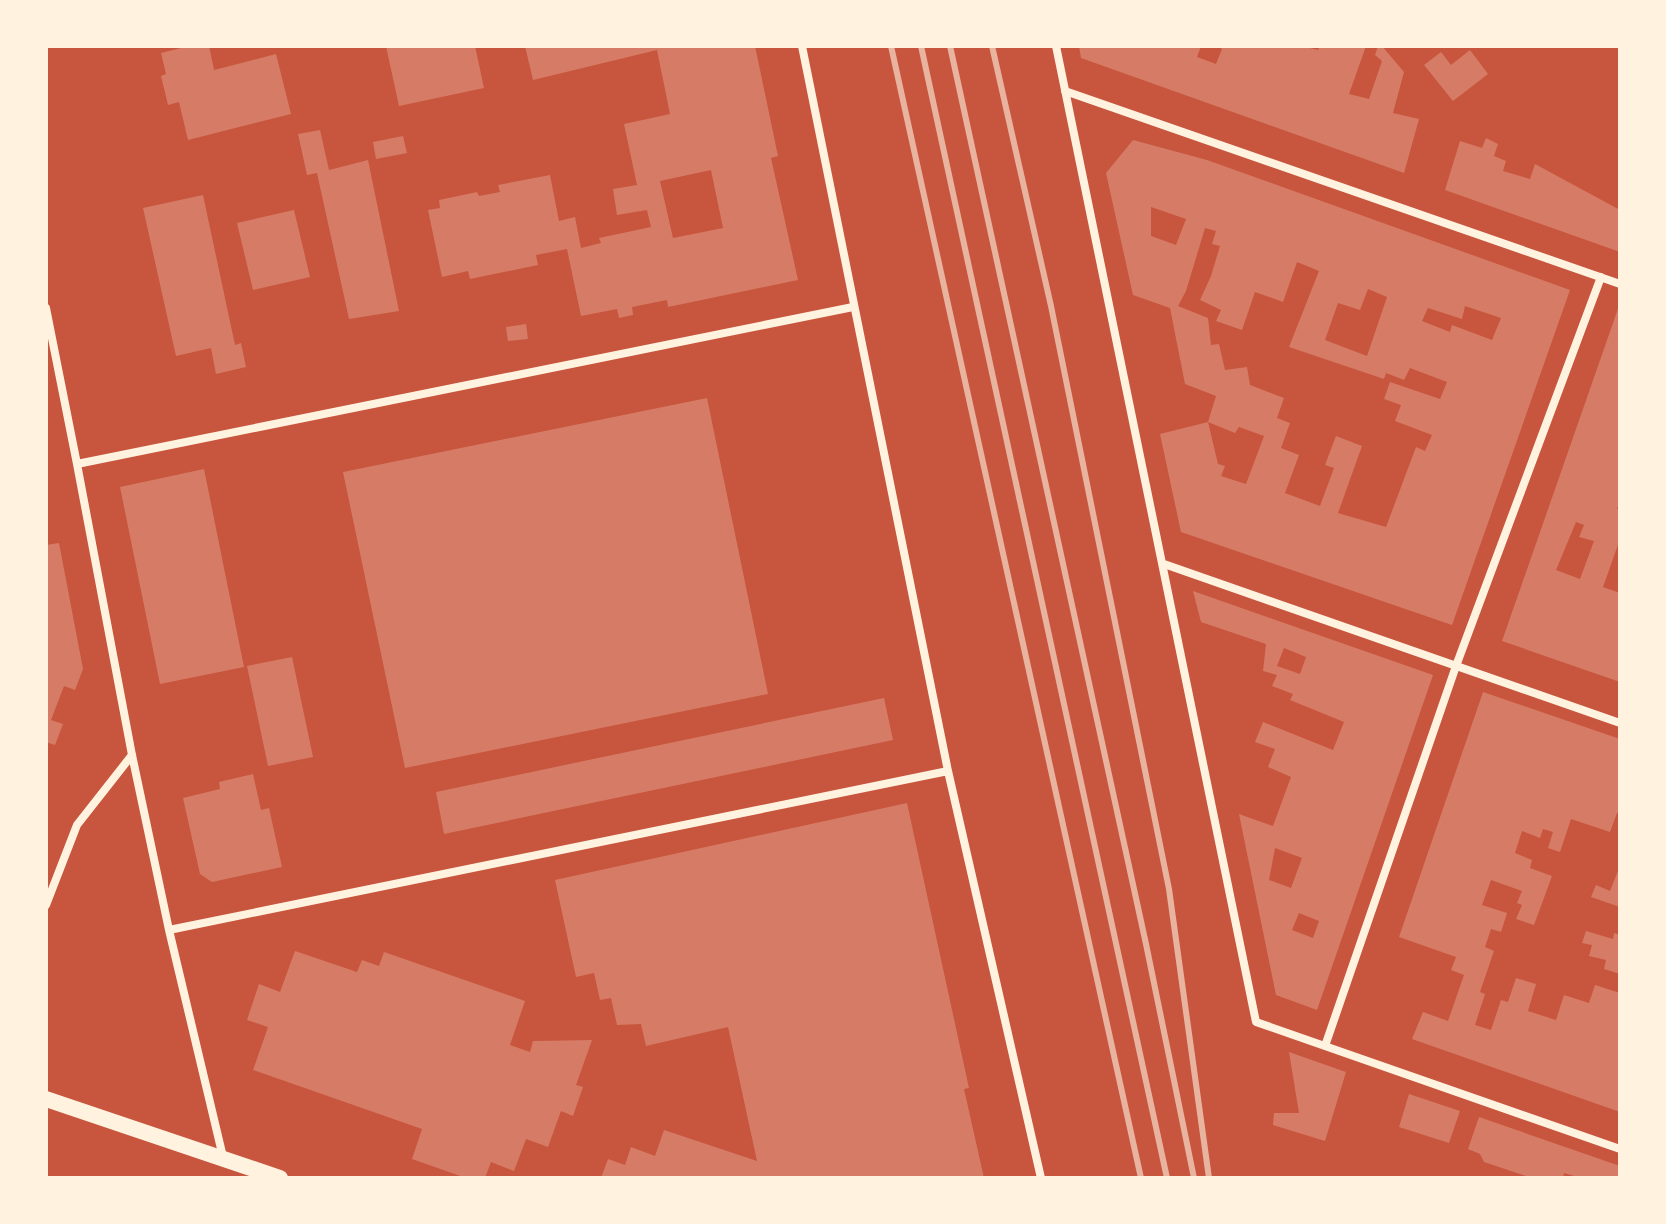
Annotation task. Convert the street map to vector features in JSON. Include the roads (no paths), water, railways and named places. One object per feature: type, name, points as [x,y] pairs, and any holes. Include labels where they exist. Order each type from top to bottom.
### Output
[{"type":"main road","points":[[46,1099],[280,1178]]},
{"type":"street","points":[[802,46],[948,771],[1041,1178]]},
{"type":"street","points":[[1056,46],[1256,1022],[1620,1149]]},
{"type":"street","points":[[1065,91],[1620,284]]},
{"type":"street","points":[[1325,1046],[1456,666],[1601,277]]},
{"type":"street","points":[[77,464],[853,307]]},
{"type":"street","points":[[46,308],[132,755],[169,930],[223,1158]]},
{"type":"street","points":[[1164,564],[1620,723]]},
{"type":"street","points":[[46,905],[77,825],[132,755]]},
{"type":"street","points":[[169,930],[948,771]]},
{"type":"railway","points":[[891,46],[1141,1178]]},
{"type":"railway","points":[[921,46],[1167,1178]]},
{"type":"railway","points":[[950,46],[1194,1178]]},
{"type":"railway","points":[[992,46],[1051,306],[1169,889],[1209,1178]]}]
